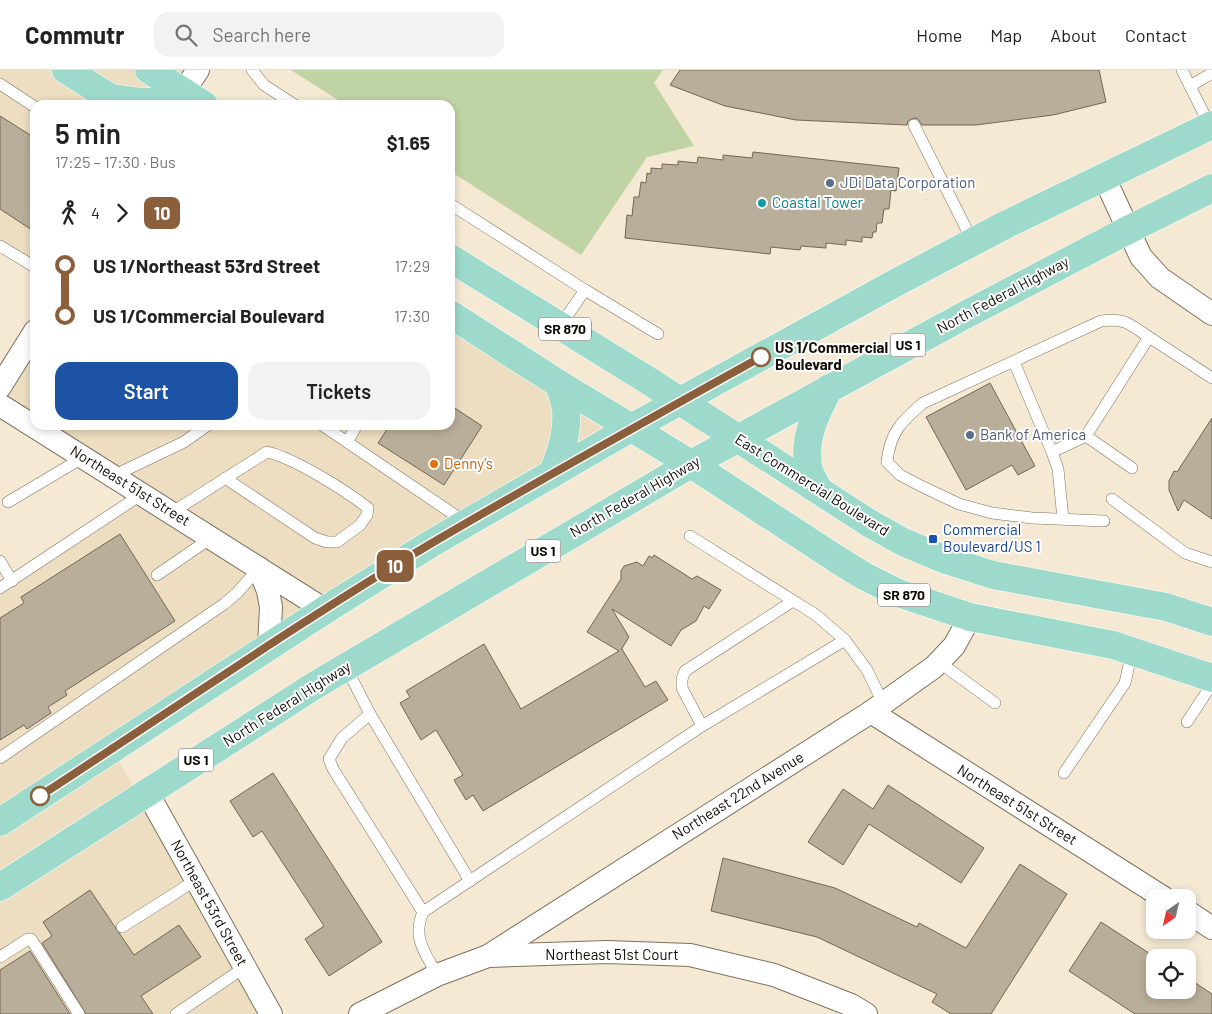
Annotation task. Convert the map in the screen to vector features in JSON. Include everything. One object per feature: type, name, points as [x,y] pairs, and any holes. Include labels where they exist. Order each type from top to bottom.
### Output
[{"type":"main road","points":[[66,70],[114,100]]},
{"type":"main road","points":[[149,70],[195,89]]},
{"type":"main road","points":[[167,100],[195,89]]},
{"type":"main road","points":[[2,815],[325,610],[467,523],[631,428],[899,280],[1104,177],[1211,126]]},
{"type":"main road","name":"North Federal Highway","points":[[0,887],[346,667],[691,464],[829,388],[1128,230],[1212,188]]},
{"type":"main road","name":"East Commercial Boulevard","points":[[455,261],[903,542],[946,560],[992,575],[1166,607],[1212,622]]},
{"type":"main road","name":"SR 870","points":[[455,317],[559,384],[691,464],[864,576],[898,593],[970,618],[1112,645],[1212,678]]},
{"type":"main road","points":[[552,474],[562,454],[565,433],[566,409],[559,384]]},
{"type":"main road","points":[[819,490],[808,467],[807,443],[814,418],[829,388]]},
{"type":"street","points":[[1104,177],[1141,257],[1160,278],[1212,314]]},
{"type":"street","points":[[0,387],[30,339]]},
{"type":"street","name":"Northeast 51st Street","points":[[0,405],[30,424]]},
{"type":"street","name":"Northeast 51st Street","points":[[40,430],[325,610]]},
{"type":"street","points":[[259,568],[268,591],[271,607],[269,646]]},
{"type":"street","name":"Northeast 22nd Avenue","points":[[488,956],[877,708],[934,667],[954,646],[970,618]]},
{"type":"street","name":"Northeast 51st Street","points":[[877,708],[1150,889]]},
{"type":"street","name":"Northeast 53rd Street","points":[[147,792],[271,1014]]},
{"type":"street","points":[[1196,917],[1212,928]]},
{"type":"street","name":"Northeast 51st Court","points":[[360,1014],[437,975],[488,956],[607,952],[690,955],[774,975],[851,1005],[866,1014]]},
{"type":"lane","points":[[252,70],[264,85],[287,100]]},
{"type":"lane","points":[[1182,70],[1211,126]]},
{"type":"lane","points":[[1190,86],[1212,74]]},
{"type":"lane","points":[[0,84],[30,104]]},
{"type":"lane","points":[[914,125],[973,242]]},
{"type":"lane","points":[[455,207],[658,334]]},
{"type":"lane","points":[[0,246],[30,264]]},
{"type":"lane","points":[[560,326],[585,290]]},
{"type":"lane","points":[[1104,521],[1032,518],[992,513],[959,504],[900,475],[887,462],[894,434],[904,419],[924,403],[1101,322],[1117,319],[1149,337],[1212,378]]},
{"type":"lane","points":[[1052,452],[1086,436],[1149,337]]},
{"type":"lane","points":[[1014,362],[1058,469],[1062,519]]},
{"type":"lane","points":[[113,476],[184,442],[201,430]]},
{"type":"lane","points":[[329,430],[467,523]]},
{"type":"lane","points":[[347,442],[354,430]]},
{"type":"lane","points":[[1086,436],[1132,468]]},
{"type":"lane","points":[[171,513],[225,478],[267,452],[278,455],[308,471],[360,502],[368,508],[367,516],[360,525],[336,542],[327,542],[315,538],[225,478]]},
{"type":"lane","points":[[8,502],[84,457]]},
{"type":"lane","points":[[0,588],[142,494]]},
{"type":"lane","points":[[1112,499],[1185,553],[1212,562]]},
{"type":"lane","points":[[690,536],[816,615],[845,640],[867,670],[877,708]]},
{"type":"lane","points":[[157,575],[211,538]]},
{"type":"lane","points":[[0,561],[12,580]]},
{"type":"lane","points":[[0,758],[224,604],[259,568]]},
{"type":"lane","points":[[702,726],[682,688],[682,679],[686,671],[793,600]]},
{"type":"lane","points":[[437,975],[419,940],[418,924],[423,912],[702,726],[845,640]]},
{"type":"lane","points":[[1064,773],[1125,683],[1132,651]]},
{"type":"lane","points":[[939,662],[995,704]]},
{"type":"lane","points":[[346,667],[370,714],[470,881]]},
{"type":"lane","points":[[1187,722],[1212,684]]},
{"type":"lane","points":[[370,714],[342,738],[330,759],[333,769],[423,912]]},
{"type":"lane","points":[[122,927],[196,880]]},
{"type":"lane","points":[[0,957],[28,939],[31,939],[79,1014]]},
{"type":"lane","points":[[176,1014],[246,967]]},
{"type":"shaded area","points":[[0,70],[199,70],[178,100],[30,100],[30,266],[0,247]]},
{"type":"shaded area","points":[[455,316],[633,430],[112,748],[186,885],[239,973],[260,1014],[0,1014],[0,588],[142,494],[42,430],[455,430]]},
{"type":"shaded area","points":[[30,336],[30,422],[0,403]]},
{"type":"green space","points":[[291,70],[663,70],[654,83],[694,146],[647,157],[581,255],[455,174],[455,100],[338,100]]},
{"type":"building","points":[[680,70],[1099,70],[1106,102],[1053,115],[976,125],[922,125],[918,119],[914,118],[908,121],[907,125],[796,120],[725,106],[670,85]]},
{"type":"building","points":[[0,116],[30,135],[30,229],[0,209]]},
{"type":"building","name":"Coastal Tower","points":[[753,152],[899,168],[896,191],[891,190],[889,209],[884,209],[882,223],[877,223],[876,232],[873,232],[872,238],[862,237],[862,242],[846,240],[846,245],[826,243],[826,248],[801,246],[800,250],[771,247],[770,254],[625,238],[627,215],[632,216],[634,197],[639,197],[641,182],[646,183],[647,173],[651,174],[651,168],[662,169],[662,164],[678,165],[678,161],[697,163],[698,157],[723,160],[723,155],[752,158]]},
{"type":"building","points":[[990,383],[1035,466],[1018,475],[1012,465],[966,490],[926,417]]},
{"type":"building","name":"Denny's","points":[[455,408],[482,426],[444,485],[378,443],[387,430],[455,430]]},
{"type":"building","points":[[1212,418],[1212,519],[1184,500],[1178,511],[1169,490],[1169,481],[1174,471],[1177,472]]},
{"type":"building","points":[[120,534],[175,621],[65,691],[67,695],[48,707],[51,713],[27,729],[24,725],[0,740],[0,618],[24,603],[21,597]]},
{"type":"building","points":[[654,555],[692,579],[697,576],[721,590],[709,609],[704,606],[696,621],[681,630],[671,646],[612,609],[629,637],[621,650],[645,687],[656,681],[668,700],[483,811],[473,795],[466,800],[454,780],[463,775],[436,730],[421,740],[400,703],[410,697],[406,691],[484,644],[521,709],[619,651],[587,632],[621,579],[621,571],[624,566],[637,562],[643,566],[649,556],[652,558]]},
{"type":"building","points":[[273,773],[382,942],[329,976],[305,939],[324,926],[262,831],[253,837],[230,801]]},
{"type":"building","points":[[888,785],[984,848],[961,883],[869,824],[843,865],[808,842],[843,789],[873,809]]},
{"type":"building","points":[[723,858],[835,888],[917,927],[919,923],[966,948],[1020,864],[1067,894],[991,1014],[951,1014],[932,1002],[937,994],[817,937],[711,911]]},
{"type":"building","points":[[90,890],[134,955],[179,925],[201,957],[141,996],[153,1014],[86,1014],[42,943],[52,936],[43,922]]},
{"type":"building","points":[[1101,922],[1146,951],[1146,999],[1196,999],[1196,983],[1212,994],[1212,1014],[1135,1014],[1069,971]]},
{"type":"building","points":[[30,951],[70,1014],[0,1014],[0,970]]},
{"type":"bus line","name":"10","points":[[40,796],[325,610],[432,543],[631,428],[761,357]]},
{"type":"place","name":"JDi Data Corporation","points":[[830,183]]},
{"type":"place","name":"Coastal Tower","points":[[762,203]]},
{"type":"place","name":"US 1/Commercial Boulevard","points":[[761,357]]},
{"type":"place","name":"Bank of America","points":[[970,435]]},
{"type":"place","name":"Denny's","points":[[434,464]]},
{"type":"place","name":"Commercial Boulevard/US 1","points":[[933,539]]}]
